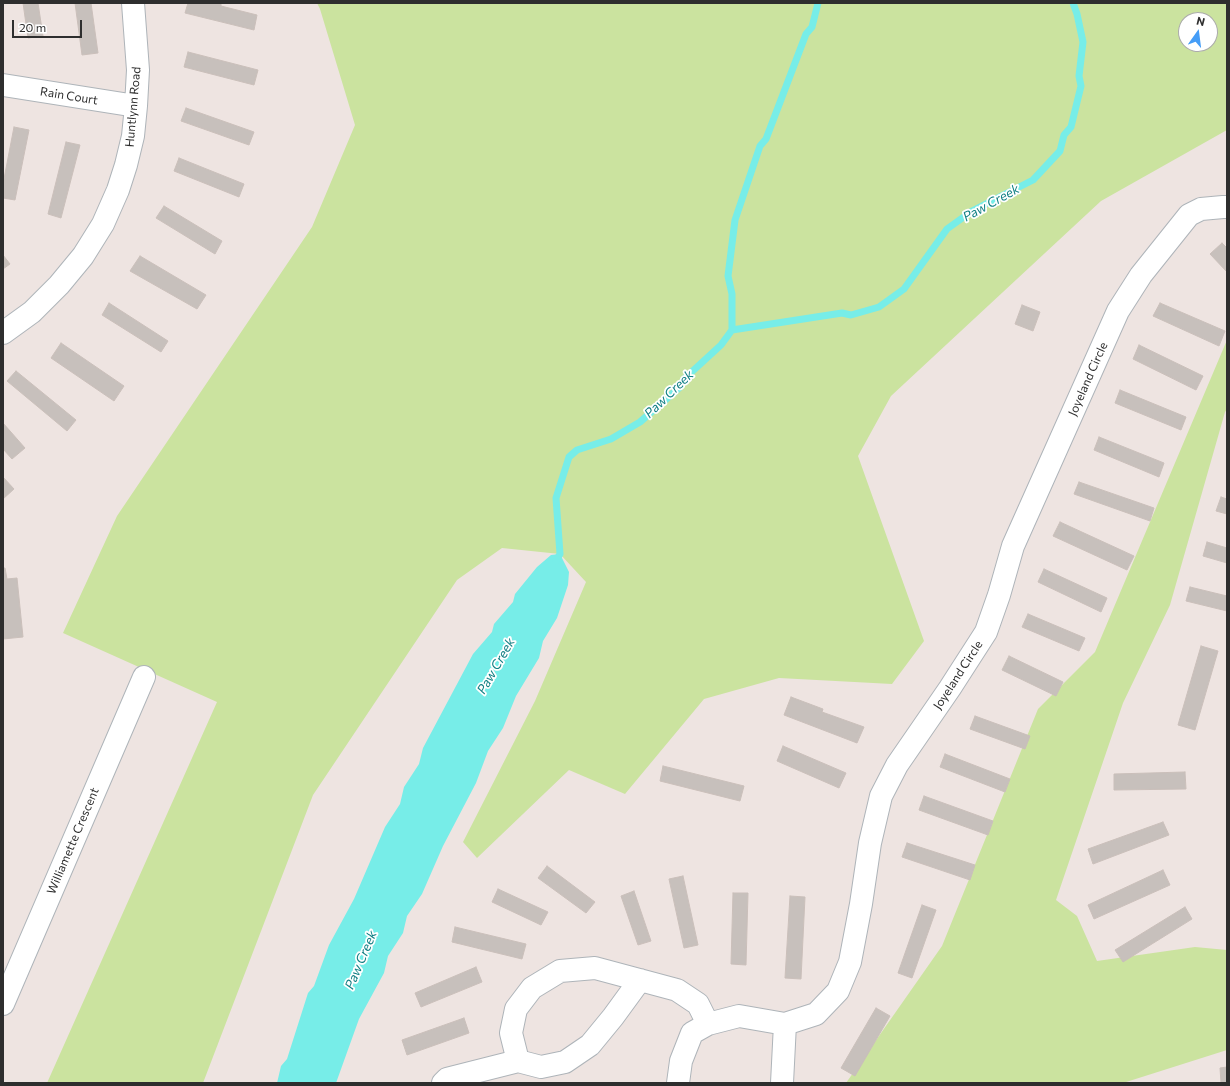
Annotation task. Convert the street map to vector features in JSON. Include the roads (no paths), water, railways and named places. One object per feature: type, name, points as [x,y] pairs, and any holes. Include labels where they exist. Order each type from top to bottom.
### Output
[{"type":"street","name":"Huntlynn Road","points":[[3,333],[32,312],[59,285],[83,256],[103,224],[118,190],[133,136],[136,106],[138,70],[133,3]]},
{"type":"street","name":"Rain Court","points":[[3,85],[136,106]]},
{"type":"street","name":"Joyeland Circle","points":[[678,1083],[681,1061],[692,1033],[708,1024],[739,1016],[785,1024],[816,1014],[838,991],[850,962],[861,904],[870,843],[881,796],[897,765],[950,688],[986,632],[999,595],[1013,546],[1118,311],[1141,275],[1189,215],[1201,209],[1227,208]]},
{"type":"street","name":"Williamette Crescent","points":[[3,1004],[144,677]]},
{"type":"street","points":[[518,1061],[511,1033],[516,1009],[532,988],[560,971],[595,968],[677,990],[698,1004],[708,1024]]},
{"type":"street","points":[[443,1083],[447,1080],[518,1061],[541,1067],[565,1062],[590,1045],[614,1017],[640,980]]},
{"type":"street","points":[[782,1083],[785,1024]]},
{"type":"water","points":[[560,554],[569,572],[568,585],[557,618],[543,641],[539,658],[516,696],[503,728],[488,751],[476,783],[443,846],[422,894],[407,916],[403,933],[388,956],[384,973],[359,1019],[336,1083],[277,1083],[281,1066],[287,1059],[308,993],[314,986],[329,945],[354,899],[385,827],[400,804],[404,787],[419,764],[423,748],[473,654],[492,632],[494,624],[513,602],[515,594],[537,567],[551,555]]},
{"type":"waterway","points":[[732,330],[732,294],[728,276],[735,220],[760,146],[766,139],[806,34],[812,27],[818,3]]},
{"type":"waterway","name":"Paw Creek","points":[[556,561],[560,554],[556,498],[569,457],[577,450],[611,439],[640,422],[680,387],[684,379],[721,345],[732,330],[842,313],[851,315],[879,307],[904,289],[947,229],[972,211],[1033,180],[1060,151],[1064,135],[1071,127],[1081,86],[1079,76],[1083,42],[1073,3]]}]
